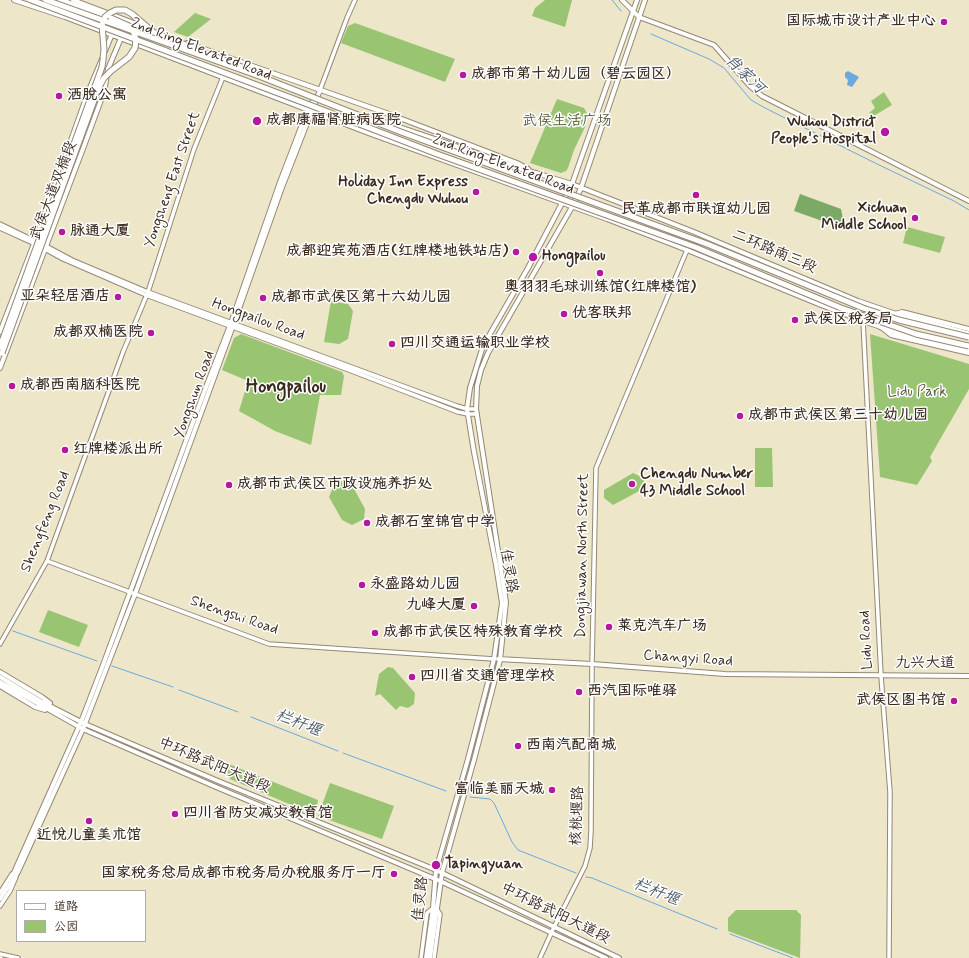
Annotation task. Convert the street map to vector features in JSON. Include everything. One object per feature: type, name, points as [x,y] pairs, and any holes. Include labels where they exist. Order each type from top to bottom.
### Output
[{"type":"highway","name":"2nd Ring Elevated Road","points":[[32,0],[437,154],[694,247],[847,310],[916,334],[969,348]]},
{"type":"highway","name":"2nd Ring Elevated Road","points":[[46,0],[259,76],[354,114],[707,244],[863,308],[899,320],[969,338]]},
{"type":"highway","points":[[1,356],[99,87],[111,71],[131,54],[136,43],[134,34],[129,26],[122,21],[60,0]]},
{"type":"highway","points":[[0,347],[102,67],[104,60],[104,46],[102,25],[105,17],[116,10],[128,12],[150,30],[244,67],[259,76]]},
{"type":"highway","points":[[354,114],[397,126],[537,174]]},
{"type":"highway","points":[[896,314],[969,334]]},
{"type":"highway","points":[[881,327],[905,335],[969,348]]},
{"type":"main road","name":"二环路南三段","points":[[14,0],[223,77],[371,134],[687,250],[821,305],[881,327],[891,335],[969,353]]},
{"type":"main road","name":"二环路南三段","points":[[73,0],[128,22],[389,114],[510,160],[537,174],[572,184],[728,246],[858,301],[896,314],[902,312],[969,329]]},
{"type":"main road","points":[[622,0],[639,16],[711,43],[719,50],[750,86],[762,96],[969,201]]},
{"type":"main road","name":"佳灵路","points":[[434,908],[434,878],[468,759],[494,659],[502,603],[468,412],[470,388],[483,346],[528,268],[572,184],[637,0]]},
{"type":"main road","name":"佳灵路","points":[[426,958],[440,881],[500,660],[506,602],[476,411],[477,386],[481,370],[488,353],[572,207],[580,188],[645,0]]},
{"type":"main road","name":"武侯大道双楠段","points":[[0,332],[35,242],[89,90],[119,18]]},
{"type":"main road","name":"武侯大道双楠段","points":[[0,368],[104,92],[108,69],[128,22]]},
{"type":"main road","name":"Yongshun Road","points":[[0,898],[16,871],[83,723],[206,398],[310,110],[320,90]]},
{"type":"main road","name":"Changyi Road","points":[[494,659],[592,664],[725,674],[881,676]]},
{"type":"main road","points":[[0,672],[42,697],[56,712]]},
{"type":"main road","name":"九兴大道","points":[[881,676],[969,676]]},
{"type":"main road","name":"中环路武阳大道段","points":[[0,677],[38,702]]},
{"type":"main road","name":"中环路武阳大道段","points":[[0,682],[56,712],[81,728],[434,878],[606,958]]},
{"type":"main road","points":[[0,686],[35,707],[56,712]]},
{"type":"main road","name":"中环路武阳大道段","points":[[56,712],[218,781],[436,870],[619,958]]},
{"type":"main road","name":"佳灵路","points":[[430,958],[432,923]]},
{"type":"street","points":[[320,90],[355,0]]},
{"type":"street","name":"Yongsheng East Street","points":[[147,294],[194,149],[223,77]]},
{"type":"street","points":[[0,224],[35,242]]},
{"type":"street","points":[[0,228],[35,242]]},
{"type":"street","name":"Hongpailou Road","points":[[35,242],[63,259],[147,294],[458,412],[476,411]]},
{"type":"street","name":"Dongjiawan North Street","points":[[592,664],[596,468],[687,250]]},
{"type":"street","name":"Shengfeng Road","points":[[0,644],[46,561],[123,352],[147,294]]},
{"type":"street","name":"Lidu Road","points":[[863,321],[881,676],[890,792],[889,958]]},
{"type":"street","name":"Shengshi Road","points":[[46,561],[269,644],[494,659]]},
{"type":"street","name":"核桃堰路","points":[[540,958],[554,926],[585,866],[590,848],[592,664]]},
{"type":"street","points":[[0,893],[16,871]]},
{"type":"street","points":[[0,906],[10,891],[16,871]]},
{"type":"street","points":[[421,958],[428,913],[434,908],[440,914],[434,958]]},
{"type":"street","points":[[0,954],[18,958]]},
{"type":"green space","points":[[545,0],[572,0],[565,27],[532,16],[535,8]]},
{"type":"green space","points":[[195,13],[211,19],[188,37],[174,32]]},
{"type":"green space","points":[[355,23],[455,59],[445,82],[341,43],[348,26]]},
{"type":"green space","points":[[884,92],[892,105],[872,117],[869,113],[875,108],[871,101]]},
{"type":"green space","name":"武侯生活广场","points":[[557,99],[584,108],[588,115],[586,125],[574,150],[568,168],[566,171],[561,173],[530,163]]},
{"type":"green space","points":[[800,194],[841,209],[845,229],[794,211]]},
{"type":"green space","points":[[907,227],[945,237],[940,253],[903,243]]},
{"type":"green space","points":[[331,301],[348,304],[353,311],[348,339],[339,344],[324,342]]},
{"type":"green space","points":[[241,334],[342,372],[344,376],[341,395],[320,395],[311,445],[275,431],[239,411],[248,381],[222,370],[234,338]]},
{"type":"green space","name":"Lidu Park","points":[[870,334],[969,364],[969,389],[930,457],[932,461],[917,485],[880,477]]},
{"type":"green space","points":[[755,448],[772,448],[773,487],[755,487]]},
{"type":"green space","points":[[633,473],[644,478],[645,488],[613,505],[604,498],[604,490]]},
{"type":"green space","points":[[342,481],[352,485],[365,509],[364,519],[352,525],[342,520],[329,497],[334,485]]},
{"type":"green space","points":[[48,610],[88,625],[79,647],[39,632]]},
{"type":"green space","points":[[388,667],[393,668],[415,693],[414,704],[408,708],[400,706],[396,710],[380,694],[375,696],[379,674]]},
{"type":"green space","points":[[229,764],[318,800],[315,815],[230,779],[227,770]]},
{"type":"green space","points":[[330,783],[394,806],[382,839],[318,816]]},
{"type":"green space","points":[[736,910],[796,910],[801,915],[800,958],[728,931],[728,918]]},
{"type":"water","points":[[848,71],[859,77],[852,87],[847,85],[848,80],[845,77],[845,73]]},
{"type":"waterway","name":"肖家河","points":[[612,0],[621,11]]},
{"type":"waterway","name":"肖家河","points":[[651,34],[709,59],[724,68],[751,100],[765,108],[954,201],[969,210]]},
{"type":"waterway","name":"栏杆堰","points":[[13,631],[97,661]]},
{"type":"waterway","name":"栏杆堰","points":[[112,666],[173,687]]},
{"type":"waterway","name":"栏杆堰","points":[[179,690],[238,712]]},
{"type":"waterway","name":"栏杆堰","points":[[251,717],[338,751]]},
{"type":"waterway","name":"栏杆堰","points":[[343,753],[446,791]]},
{"type":"waterway","name":"栏杆堰","points":[[470,797],[490,799],[494,803],[512,842],[518,850],[576,873]]},
{"type":"waterway","name":"栏杆堰","points":[[586,877],[592,878],[717,929]]},
{"type":"waterway","name":"栏杆堰","points":[[730,934],[793,958]]},
{"type":"place","name":"国际城市设计产业中心","points":[[944,22]]},
{"type":"place","name":"成都市第十幼儿园（碧云园区）","points":[[463,75]]},
{"type":"place","name":"洒脱公寓","points":[[59,96]]},
{"type":"place","name":"成都康福肾脏病医院","points":[[257,121]]},
{"type":"place","name":"Wuhou District People's Hospital","points":[[885,132]]},
{"type":"place","name":"Holiday Inn Express Chengdu Wuhou","points":[[476,192]]},
{"type":"place","name":"民革成都市联谊幼儿园","points":[[696,195]]},
{"type":"place","name":"Xichuan Middle School","points":[[915,218]]},
{"type":"place","name":"脉通大厦","points":[[62,232]]},
{"type":"place","name":"成都迎宾苑酒店(红牌楼地铁站店)","points":[[516,252]]},
{"type":"place","name":"Hongpailou","points":[[533,257]]},
{"type":"place","name":"奥羽羽毛球训练馆(红牌楼馆)","points":[[600,273]]},
{"type":"place","name":"亚朵轻居酒店","points":[[118,297]]},
{"type":"place","name":"成都市武侯区第十六幼儿园","points":[[263,298]]},
{"type":"place","name":"优客联邦","points":[[564,314]]},
{"type":"place","name":"武侯区税务局","points":[[795,320]]},
{"type":"place","name":"成都双楠医院","points":[[151,333]]},
{"type":"place","name":"四川交通运输职业学校","points":[[392,344]]},
{"type":"place","name":"成都西南脑科医院","points":[[12,386]]},
{"type":"place","name":"成都市武侯区第三十幼儿园","points":[[740,416]]},
{"type":"place","name":"红牌楼派出所","points":[[65,450]]},
{"type":"place","name":"Chengdu Number 43 Middle School","points":[[632,484]]},
{"type":"place","name":"成都市武侯区市政设施养护处","points":[[229,485]]},
{"type":"place","name":"成都石室锦官中学","points":[[367,523]]},
{"type":"place","name":"永盛路幼儿园","points":[[362,585]]},
{"type":"place","name":"九峰大厦","points":[[474,606]]},
{"type":"place","name":"莱克汽车广场","points":[[609,627]]},
{"type":"place","name":"成都市武侯区特殊教育学校","points":[[375,633]]},
{"type":"place","name":"四川省交通管理学校","points":[[412,677]]},
{"type":"place","name":"西汽国际唯驿","points":[[579,692]]},
{"type":"place","name":"武侯区图书馆","points":[[954,701]]},
{"type":"place","name":"西南汽配商城","points":[[518,746]]},
{"type":"place","name":"富临美丽天城","points":[[552,790]]},
{"type":"place","name":"四川省防灾减灾教育馆","points":[[175,814]]},
{"type":"place","name":"近悦儿童美术馆","points":[[89,821]]},
{"type":"place","name":"Tapingyuan","points":[[436,865]]},
{"type":"place","name":"国家税务总局成都市税务局办税服务厅一厅","points":[[394,874]]},
{"type":"district","name":"Hongpailou","points":[[286,388]]}]
